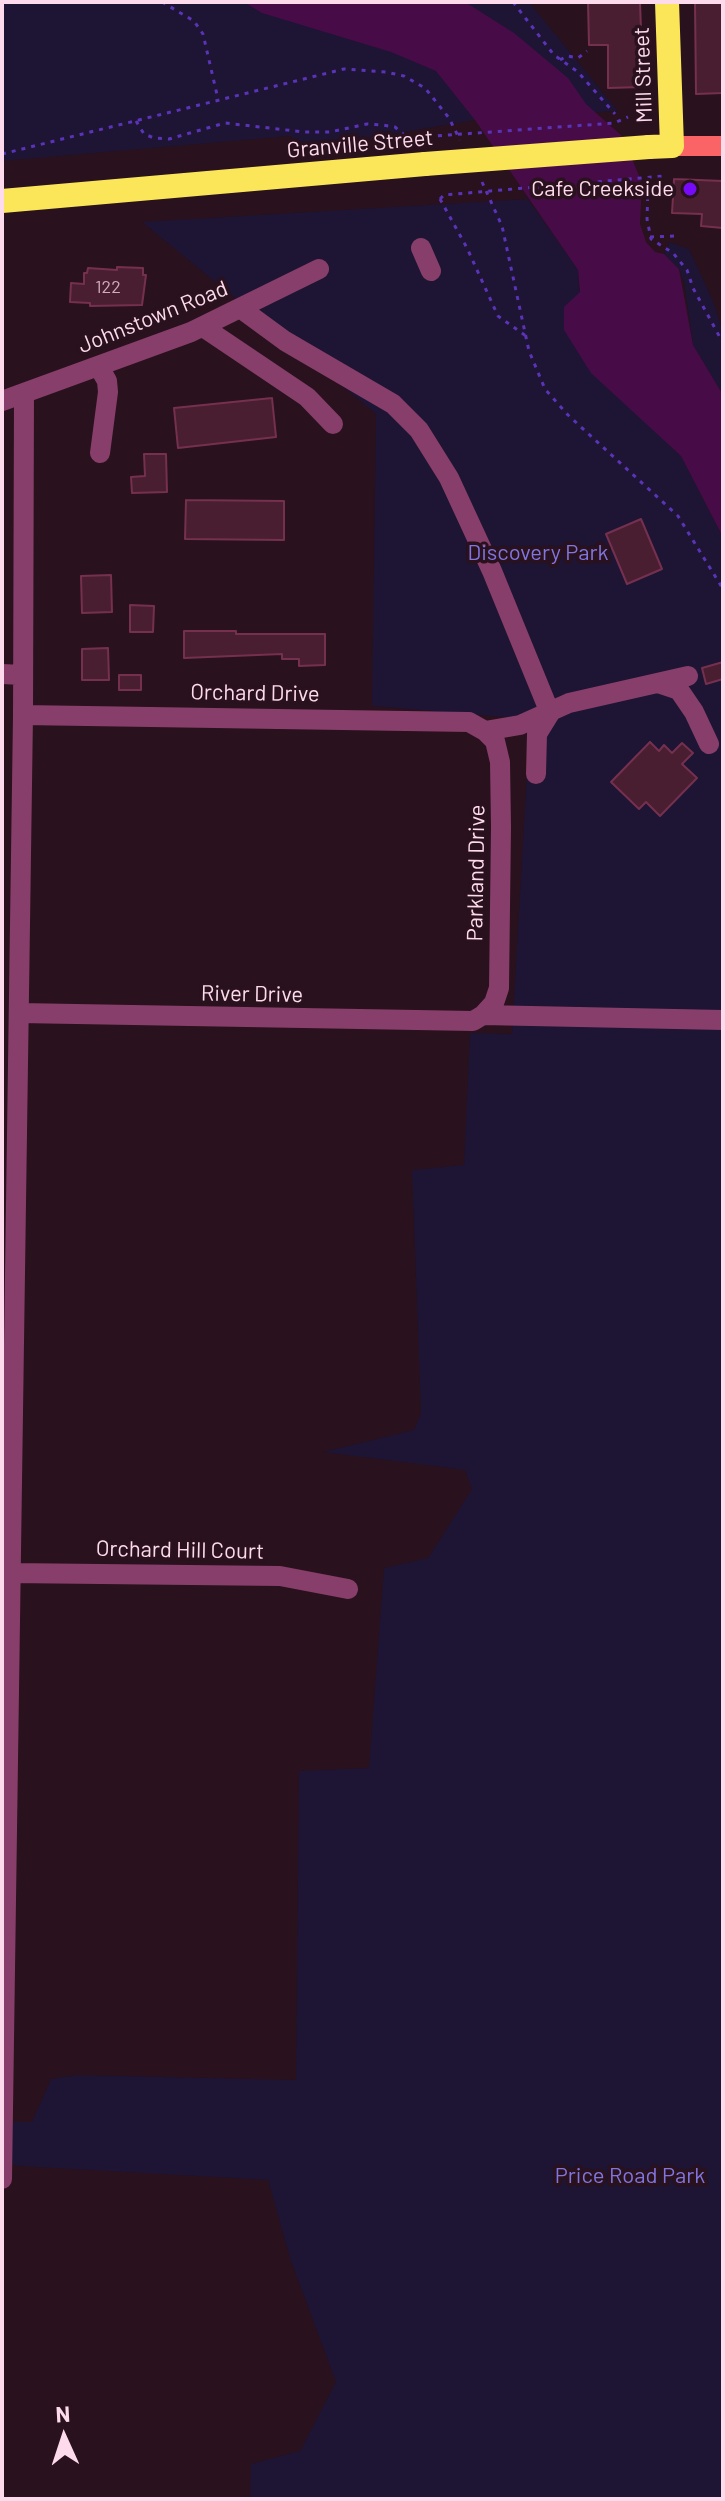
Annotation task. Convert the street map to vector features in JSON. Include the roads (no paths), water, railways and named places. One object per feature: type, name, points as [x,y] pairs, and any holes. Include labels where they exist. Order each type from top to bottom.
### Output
[{"type":"highway","name":"Mill Street","points":[[660,147],[667,2]]},
{"type":"highway","name":"Granville Street","points":[[2,201],[660,147]]},
{"type":"main road","name":"Granville Street","points":[[660,147],[723,146]]},
{"type":"street","points":[[421,248],[431,271]]},
{"type":"street","name":"Johnstown Road","points":[[2,401],[203,327],[319,269]]},
{"type":"street","points":[[240,308],[285,341],[393,404],[419,430],[449,478],[492,571],[550,713]]},
{"type":"street","points":[[203,327],[307,397],[333,424]]},
{"type":"street","points":[[99,367],[107,381],[108,392],[100,453]]},
{"type":"street","points":[[2,2179],[5,1659],[10,1573],[7,1338],[19,1013],[11,958],[23,715],[12,674],[12,589],[24,395]]},
{"type":"street","points":[[485,731],[520,725],[569,703],[688,676]]},
{"type":"street","points":[[658,683],[679,690],[694,712],[709,744]]},
{"type":"street","points":[[536,774],[537,734],[550,713]]},
{"type":"street","name":"Orchard Drive","points":[[23,715],[436,719],[469,722],[485,731]]},
{"type":"street","name":"Parkland Drive","points":[[483,1015],[494,1003],[499,988],[501,827],[500,762],[495,741],[485,731]]},
{"type":"street","name":"River Drive","points":[[19,1013],[462,1021],[473,1021],[483,1015],[723,1020]]},
{"type":"street","name":"Orchard Hill Court","points":[[10,1573],[280,1576],[348,1589]]},
{"type":"place","name":"Cafe Creekside","points":[[690,189]]},
{"type":"park label","name":"Discovery Park","points":[[538,553]]},
{"type":"park label","name":"Price Road Park","points":[[630,2176]]}]
